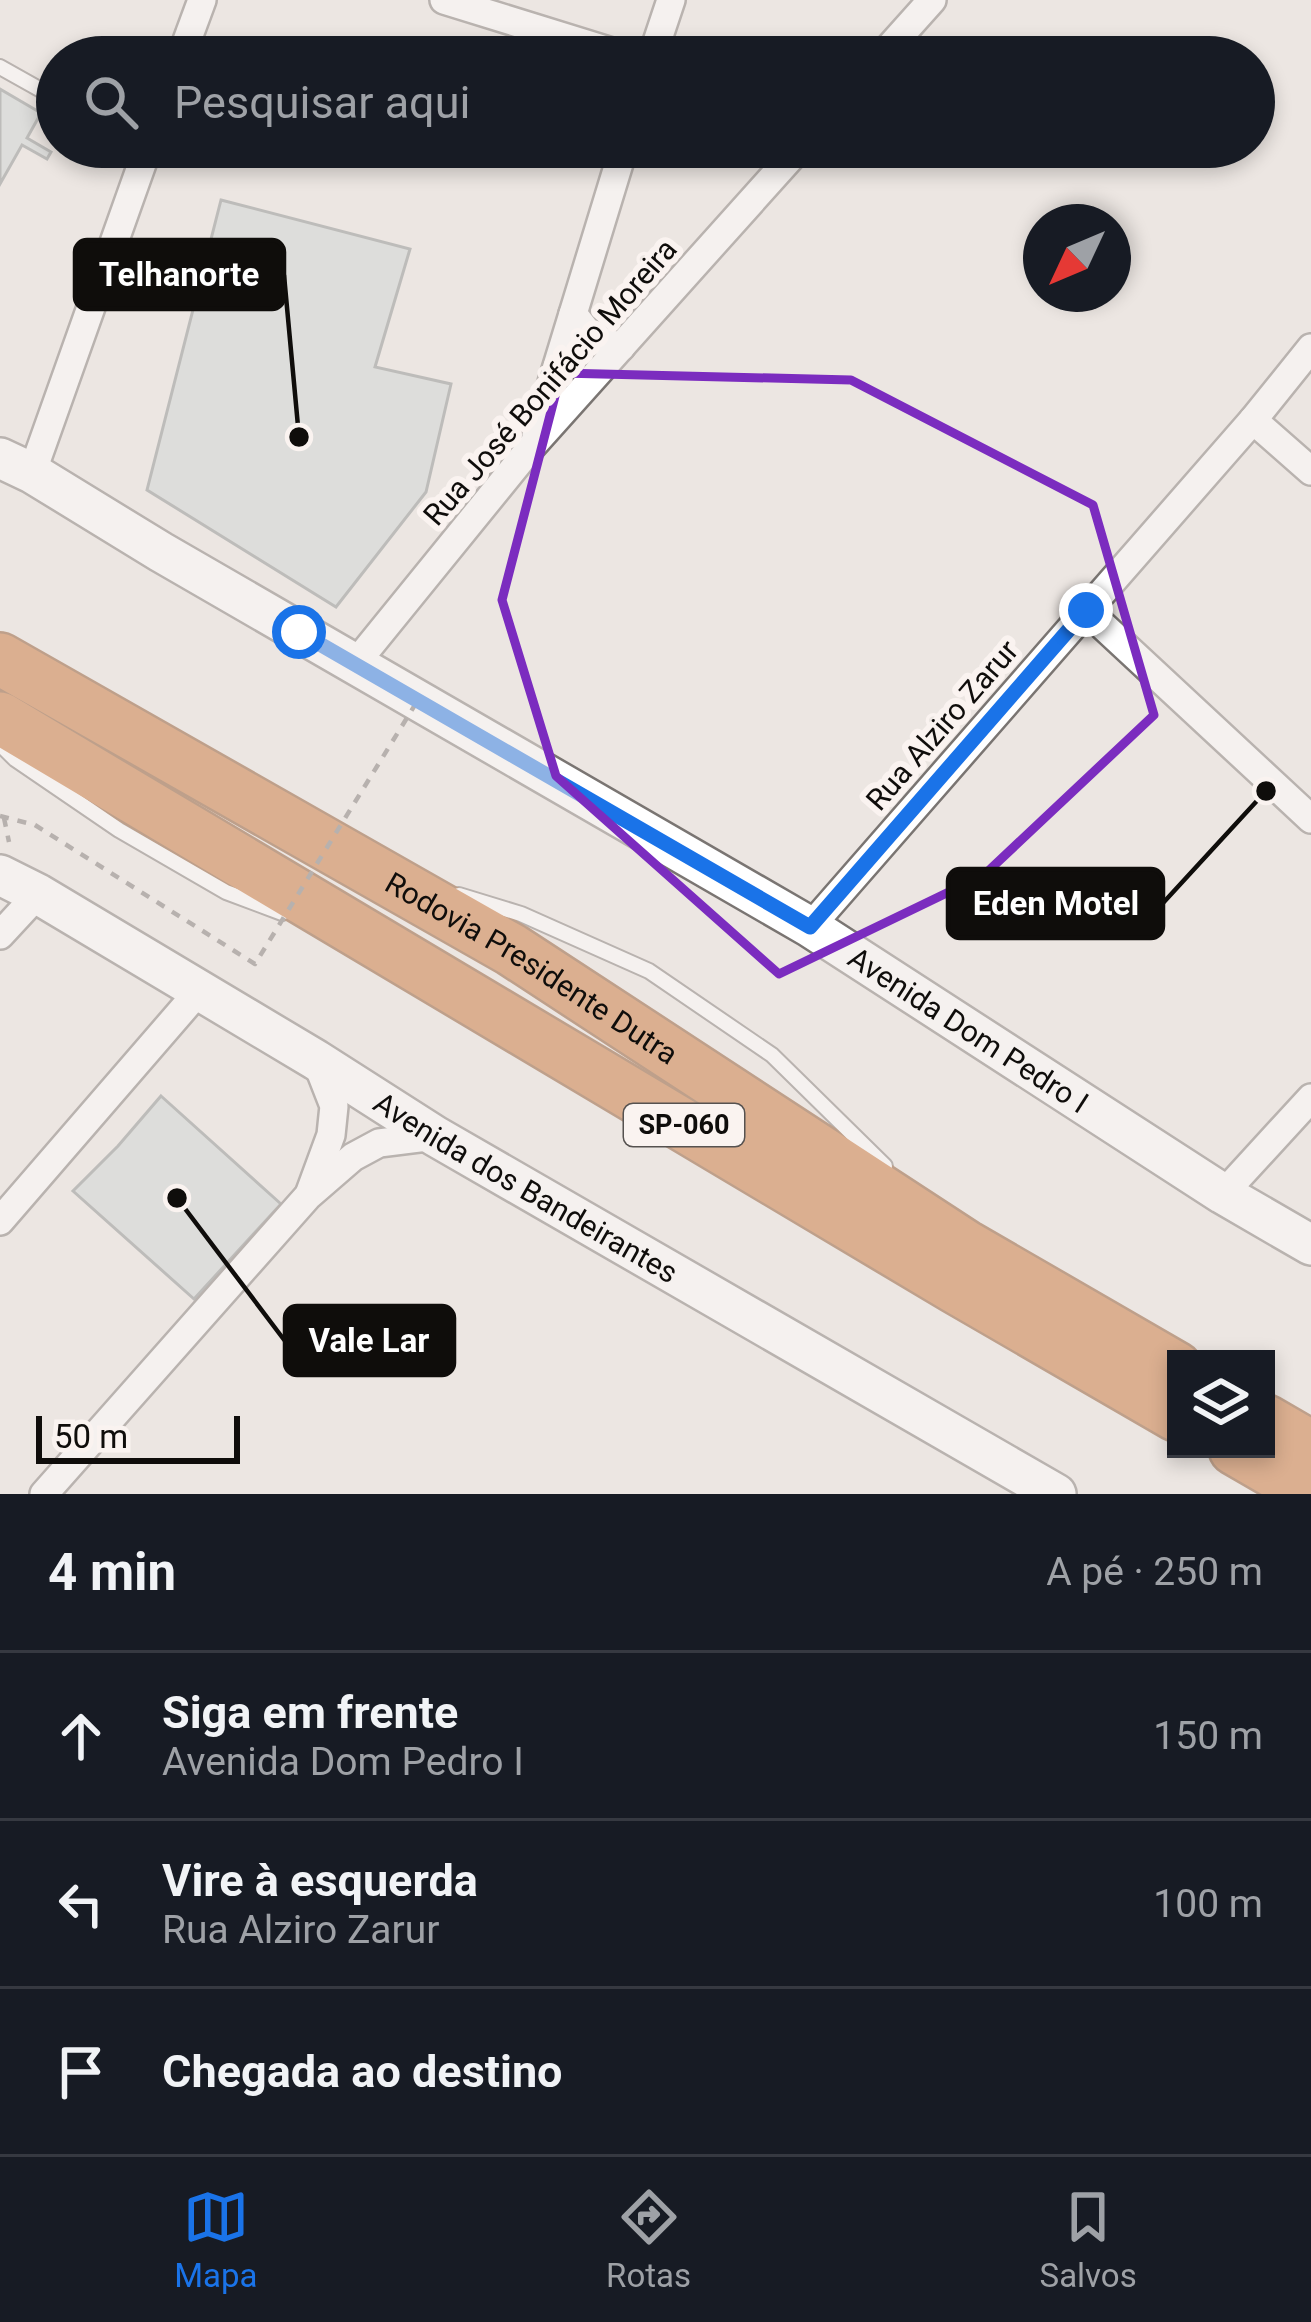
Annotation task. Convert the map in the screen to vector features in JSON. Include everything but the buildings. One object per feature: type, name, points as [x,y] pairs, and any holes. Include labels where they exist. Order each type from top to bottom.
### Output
[{"type":"highway","points":[[0,628],[16,652],[89,710]]},
{"type":"highway","name":"Rodovia Presidente Dutra","points":[[0,659],[512,950],[965,1246],[1167,1363]]},
{"type":"highway","name":"Rodovia Presidente Dutra","points":[[0,718],[1167,1410]]},
{"type":"highway","points":[[1275,1426],[1311,1447]]},
{"type":"highway","points":[[1251,1458],[1311,1493]]},
{"type":"main road","name":"Avenida Dom Pedro I","points":[[16,465],[810,927],[1222,1194],[1311,1245]]},
{"type":"main road","name":"Avenida dos Bandeirantes","points":[[0,874],[316,1060],[435,1136],[1056,1494]]},
{"type":"street","points":[[189,36],[202,0]]},
{"type":"street","points":[[444,0],[560,36]]},
{"type":"street","points":[[659,36],[671,0]]},
{"type":"street","points":[[900,36],[932,0]]},
{"type":"street","points":[[16,465],[138,168]]},
{"type":"street","points":[[532,446],[618,168]]},
{"type":"street","name":"Rua José Bonifácio Moreira","points":[[355,664],[532,446],[781,168]]},
{"type":"street","points":[[573,314],[592,338],[621,346]]},
{"type":"street","name":"Rua Alziro Zarur","points":[[810,927],[1311,348]]},
{"type":"street","points":[[1253,420],[1311,471]]},
{"type":"street","points":[[1086,610],[1311,820]]},
{"type":"street","points":[[0,935],[38,894]]},
{"type":"street","points":[[0,1221],[198,992]]},
{"type":"street","points":[[308,1196],[331,1135],[334,1106],[316,1060]]},
{"type":"street","points":[[1222,1194],[1311,1098]]},
{"type":"street","points":[[44,1494],[308,1196],[353,1157],[379,1143],[435,1136]]},
{"type":"lane","points":[[0,67],[36,87]]},
{"type":"lane","points":[[0,744],[14,759],[119,830],[226,892],[288,915]]},
{"type":"lane","points":[[330,931],[413,962]]},
{"type":"path","points":[[0,816],[35,825],[255,964],[418,700]]},
{"type":"highlighted area","points":[[561,373],[851,380],[1093,505],[1154,715],[984,875],[779,974],[556,776],[502,600]]},
{"type":"place","name":"Telhanorte","points":[[299,437]]},
{"type":"place","name":"Eden Motel","points":[[1266,791]]},
{"type":"place","name":"Vale Lar","points":[[177,1198]]},
{"type":"route","points":[[299,632],[810,927],[1086,610]]}]
